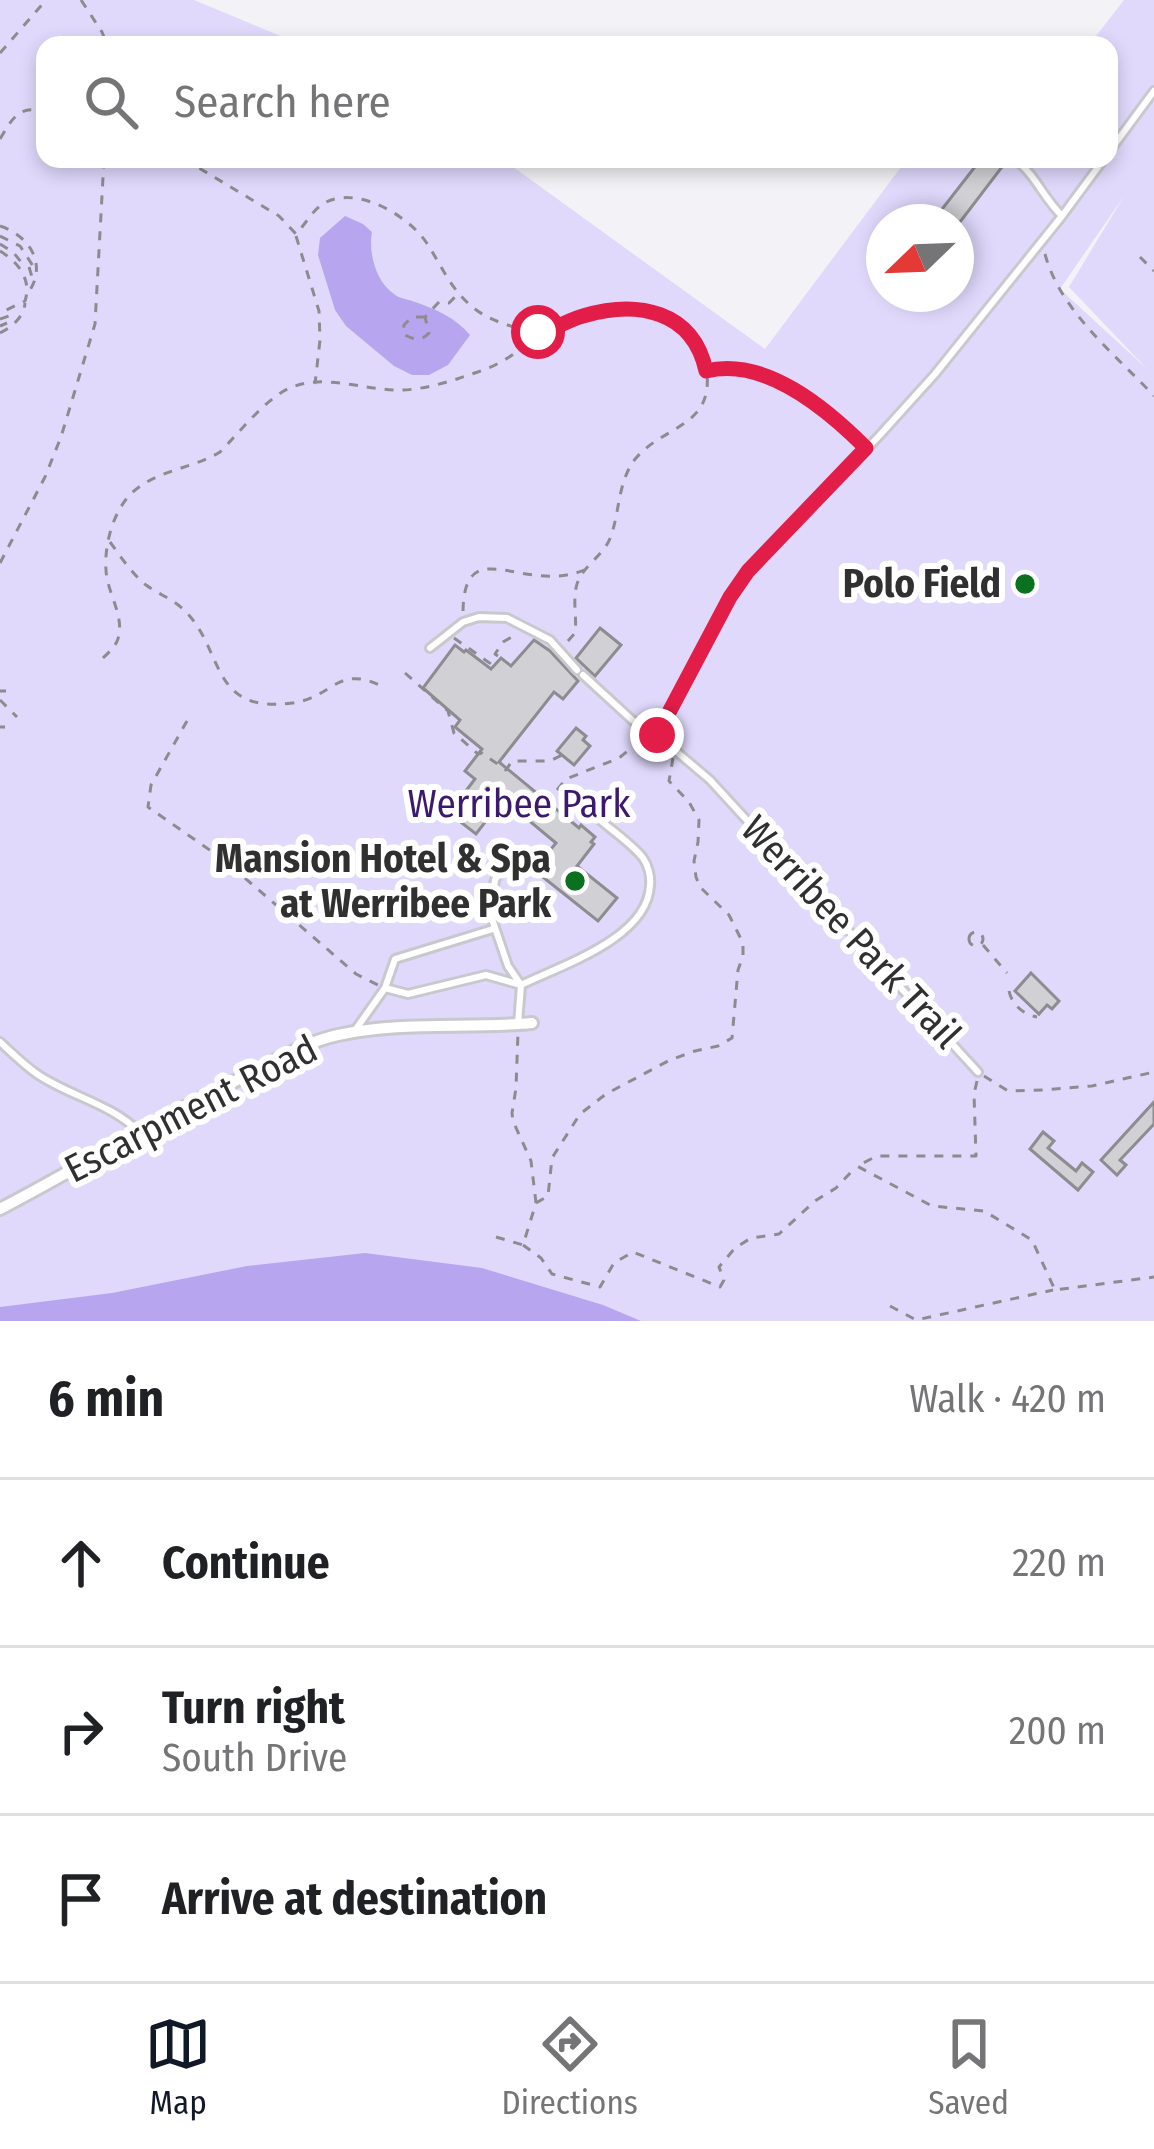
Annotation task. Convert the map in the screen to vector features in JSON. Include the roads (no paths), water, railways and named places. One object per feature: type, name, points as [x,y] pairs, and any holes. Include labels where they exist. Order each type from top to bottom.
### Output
[{"type":"street","name":"Escarpment Road","points":[[0,1209],[139,1132],[333,1036],[382,1028],[532,1023]]},
{"type":"lane","points":[[1118,141],[1154,91]]},
{"type":"lane","points":[[1026,168],[1062,216]]},
{"type":"lane","points":[[654,734],[748,571],[935,374],[1098,168]]},
{"type":"lane","name":"Werribee Park Trail","points":[[430,648],[463,622],[479,617],[516,620],[557,645],[561,655],[632,720],[710,780],[979,1072]]},
{"type":"lane","points":[[385,988],[408,994],[486,975],[520,985],[612,941],[648,902],[651,881],[646,861],[600,820]]},
{"type":"lane","points":[[511,852],[494,880],[490,899],[493,929],[520,985],[518,1024]]},
{"type":"lane","points":[[354,1032],[385,988],[395,959],[493,929]]},
{"type":"lane","points":[[0,1042],[37,1074],[125,1118],[139,1132]]},
{"type":"place","name":"Polo Field","points":[[1025,584]]},
{"type":"place","name":"Mansion Hotel & Spa at Werribee Park","points":[[575,881]]},
{"type":"park label","name":"Werribee Park","points":[[519,804]]}]
